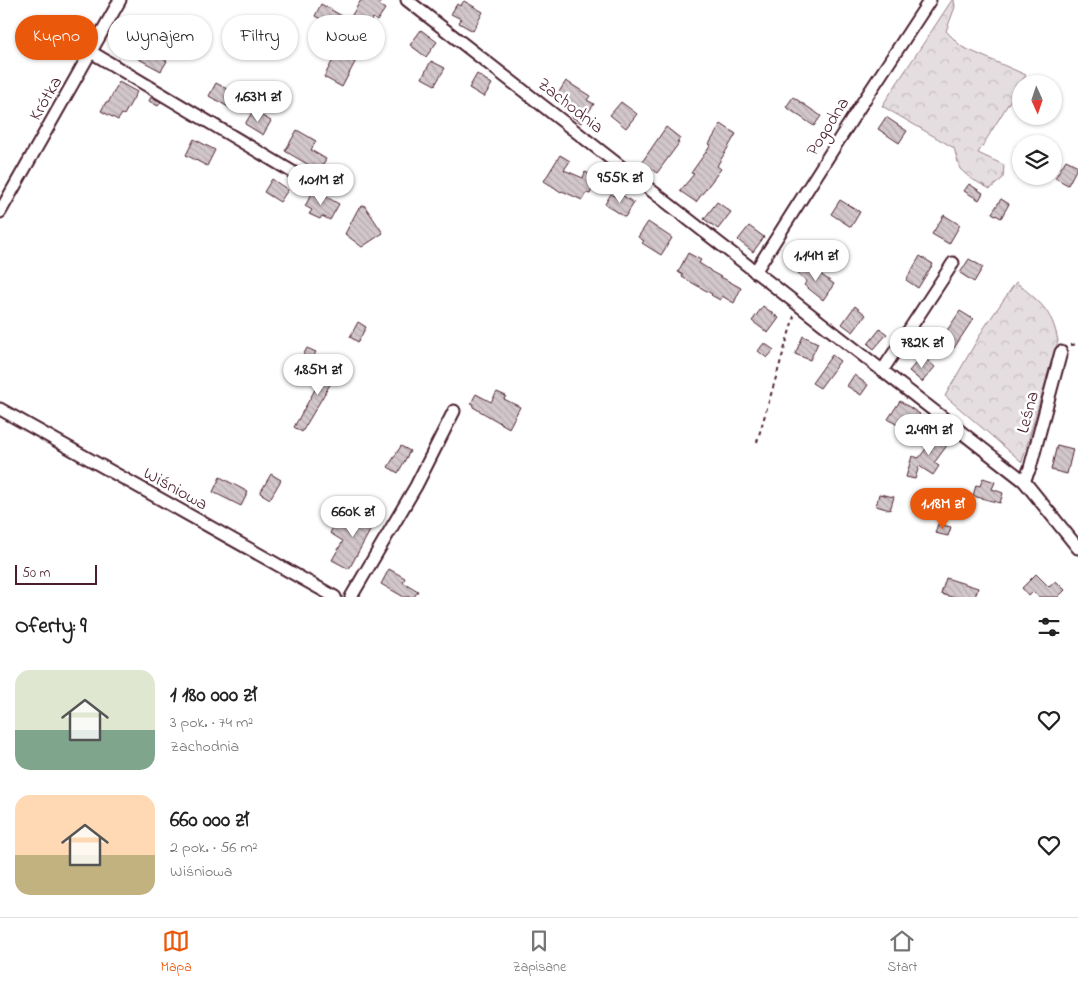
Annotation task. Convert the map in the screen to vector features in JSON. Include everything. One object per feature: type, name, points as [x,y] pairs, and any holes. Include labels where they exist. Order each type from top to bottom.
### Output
[{"type":"street","name":"Krótka","points":[[98,39],[120,0]]},
{"type":"street","name":"Zachodnia","points":[[407,0],[1024,481],[1078,548]]},
{"type":"street","name":"Pogodna","points":[[755,272],[930,0]]},
{"type":"street","points":[[98,56],[300,177]]},
{"type":"street","name":"Krótka","points":[[0,212],[86,60]]},
{"type":"street","points":[[882,370],[953,263]]},
{"type":"street","name":"Leśna","points":[[1024,481],[1030,468],[1061,352]]},
{"type":"street","name":"Wiśniowa","points":[[0,409],[335,597]]},
{"type":"street","points":[[351,597],[416,486],[454,411]]},
{"type":"path","points":[[757,442],[798,304]]},
{"type":"green space","points":[[952,0],[954,0],[955,7],[946,31],[962,47],[1026,75],[1012,75],[1012,98],[978,153],[1004,165],[1003,178],[990,189],[970,178],[960,169],[954,148],[882,106]]},
{"type":"green space","points":[[1016,282],[1038,301],[1048,314],[1058,341],[1022,462],[945,396],[984,328]]},
{"type":"building","points":[[361,0],[382,0],[379,5],[385,9],[381,15],[352,15]]},
{"type":"building","points":[[464,1],[483,12],[473,31],[459,23],[461,19],[451,14],[457,4],[460,6]]},
{"type":"building","points":[[321,4],[340,15],[316,15]]},
{"type":"building","points":[[421,30],[437,42],[426,57],[410,45]]},
{"type":"building","points":[[141,60],[165,60],[167,61],[161,71]]},
{"type":"building","points":[[333,60],[356,60],[342,87],[324,77]]},
{"type":"building","points":[[431,61],[445,68],[435,85],[422,78]]},
{"type":"building","points":[[477,74],[492,84],[484,97],[469,88]]},
{"type":"building","points":[[566,81],[590,96],[587,100],[594,104],[581,123],[572,117],[575,112],[571,109],[574,106],[557,95]]},
{"type":"building","points":[[119,82],[137,92],[124,115],[122,114],[118,120],[101,111],[106,102],[108,103]]},
{"type":"building","points":[[216,83],[238,95],[230,108],[209,96]]},
{"type":"building","points":[[151,97],[161,102],[158,106],[149,101]]},
{"type":"building","points":[[793,97],[821,116],[814,126],[786,107]]},
{"type":"building","points":[[621,102],[637,114],[626,128],[610,115]]},
{"type":"building","points":[[253,111],[271,121],[263,135],[245,124]]},
{"type":"building","points":[[886,117],[907,131],[899,143],[878,129]]},
{"type":"building","points":[[721,124],[736,134],[717,166],[721,169],[696,202],[680,191],[694,174],[691,173],[711,145],[709,144]]},
{"type":"building","points":[[666,127],[680,138],[677,142],[679,143],[657,173],[642,162]]},
{"type":"building","points":[[297,130],[316,141],[311,150],[326,159],[319,171],[285,151]]},
{"type":"building","points":[[194,139],[215,150],[207,166],[186,155]]},
{"type":"building","points":[[560,155],[570,161],[564,170],[583,178],[585,172],[595,176],[590,194],[586,193],[582,200],[561,192],[544,181]]},
{"type":"building","points":[[1066,160],[1078,166],[1068,185],[1062,182],[1062,167]]},
{"type":"building","points":[[272,179],[288,190],[280,202],[264,192]]},
{"type":"building","points":[[969,184],[983,193],[979,200],[964,191]]},
{"type":"building","points":[[314,190],[339,204],[330,220],[322,216],[320,219],[309,214],[312,210],[305,206]]},
{"type":"building","points":[[619,193],[634,203],[625,217],[605,204],[611,194],[616,197]]},
{"type":"building","points":[[1001,199],[1009,204],[1001,218],[992,213]]},
{"type":"building","points":[[840,200],[860,212],[851,227],[831,214]]},
{"type":"building","points":[[717,202],[731,212],[718,229],[704,219]]},
{"type":"building","points":[[364,205],[383,233],[362,247],[345,234],[358,209]]},
{"type":"building","points":[[944,215],[960,225],[949,244],[932,234]]},
{"type":"building","points":[[648,222],[672,238],[661,255],[642,243],[644,241],[638,237]]},
{"type":"building","points":[[749,226],[764,237],[753,252],[738,240]]},
{"type":"building","points":[[688,253],[701,260],[699,263],[710,271],[741,288],[734,303],[722,296],[720,300],[682,277],[683,275],[678,272]]},
{"type":"building","points":[[920,256],[933,264],[918,288],[906,280]]},
{"type":"building","points":[[969,259],[983,267],[974,282],[960,273]]},
{"type":"building","points":[[804,266],[813,272],[815,270],[834,284],[823,300],[804,285],[807,281],[798,274]]},
{"type":"building","points":[[763,306],[779,318],[768,333],[752,321]]},
{"type":"building","points":[[855,306],[866,315],[853,332],[842,324]]},
{"type":"building","points":[[960,311],[973,319],[954,348],[937,336],[942,329],[946,332]]},
{"type":"building","points":[[358,322],[366,327],[358,342],[350,337]]},
{"type":"building","points":[[880,329],[887,334],[874,349],[868,344]]},
{"type":"building","points":[[803,336],[818,343],[810,360],[795,354]]},
{"type":"building","points":[[764,343],[774,350],[767,358],[758,351]]},
{"type":"building","points":[[307,348],[316,352],[298,383],[290,379]]},
{"type":"building","points":[[832,355],[840,361],[820,388],[812,383]]},
{"type":"building","points":[[922,356],[935,367],[922,382],[909,371]]},
{"type":"building","points":[[331,361],[341,366],[302,432],[294,427]]},
{"type":"building","points":[[854,375],[868,385],[861,395],[847,386]]},
{"type":"building","points":[[497,392],[506,396],[504,399],[520,407],[509,428],[473,407],[474,404],[471,403],[476,394],[491,402]]},
{"type":"building","points":[[900,401],[920,414],[908,432],[888,419]]},
{"type":"building","points":[[939,431],[951,440],[934,463],[939,466],[933,475],[919,466],[915,479],[906,477],[912,456],[919,458]]},
{"type":"building","points":[[1057,445],[1073,449],[1067,474],[1051,470]]},
{"type":"building","points":[[401,446],[410,451],[398,473],[388,467]]},
{"type":"building","points":[[271,474],[281,480],[270,499],[260,493]]},
{"type":"building","points":[[220,477],[248,492],[241,506],[213,492]]},
{"type":"building","points":[[983,478],[995,482],[992,489],[1003,493],[1000,503],[973,496],[976,485],[980,486]]},
{"type":"building","points":[[879,494],[894,497],[890,510],[876,506]]},
{"type":"building","points":[[367,505],[377,510],[373,519],[376,520],[349,569],[332,560],[343,541],[330,533],[336,522],[352,532]]},
{"type":"building","points":[[938,524],[951,527],[948,536],[935,533]]},
{"type":"building","points":[[389,569],[405,578],[403,582],[418,591],[414,597],[404,597],[381,584]]},
{"type":"building","points":[[1036,574],[1049,587],[1056,581],[1065,590],[1058,597],[1038,597],[1033,592],[1029,596],[1022,588]]},
{"type":"building","points":[[946,578],[978,588],[975,597],[952,597],[941,594]]}]
